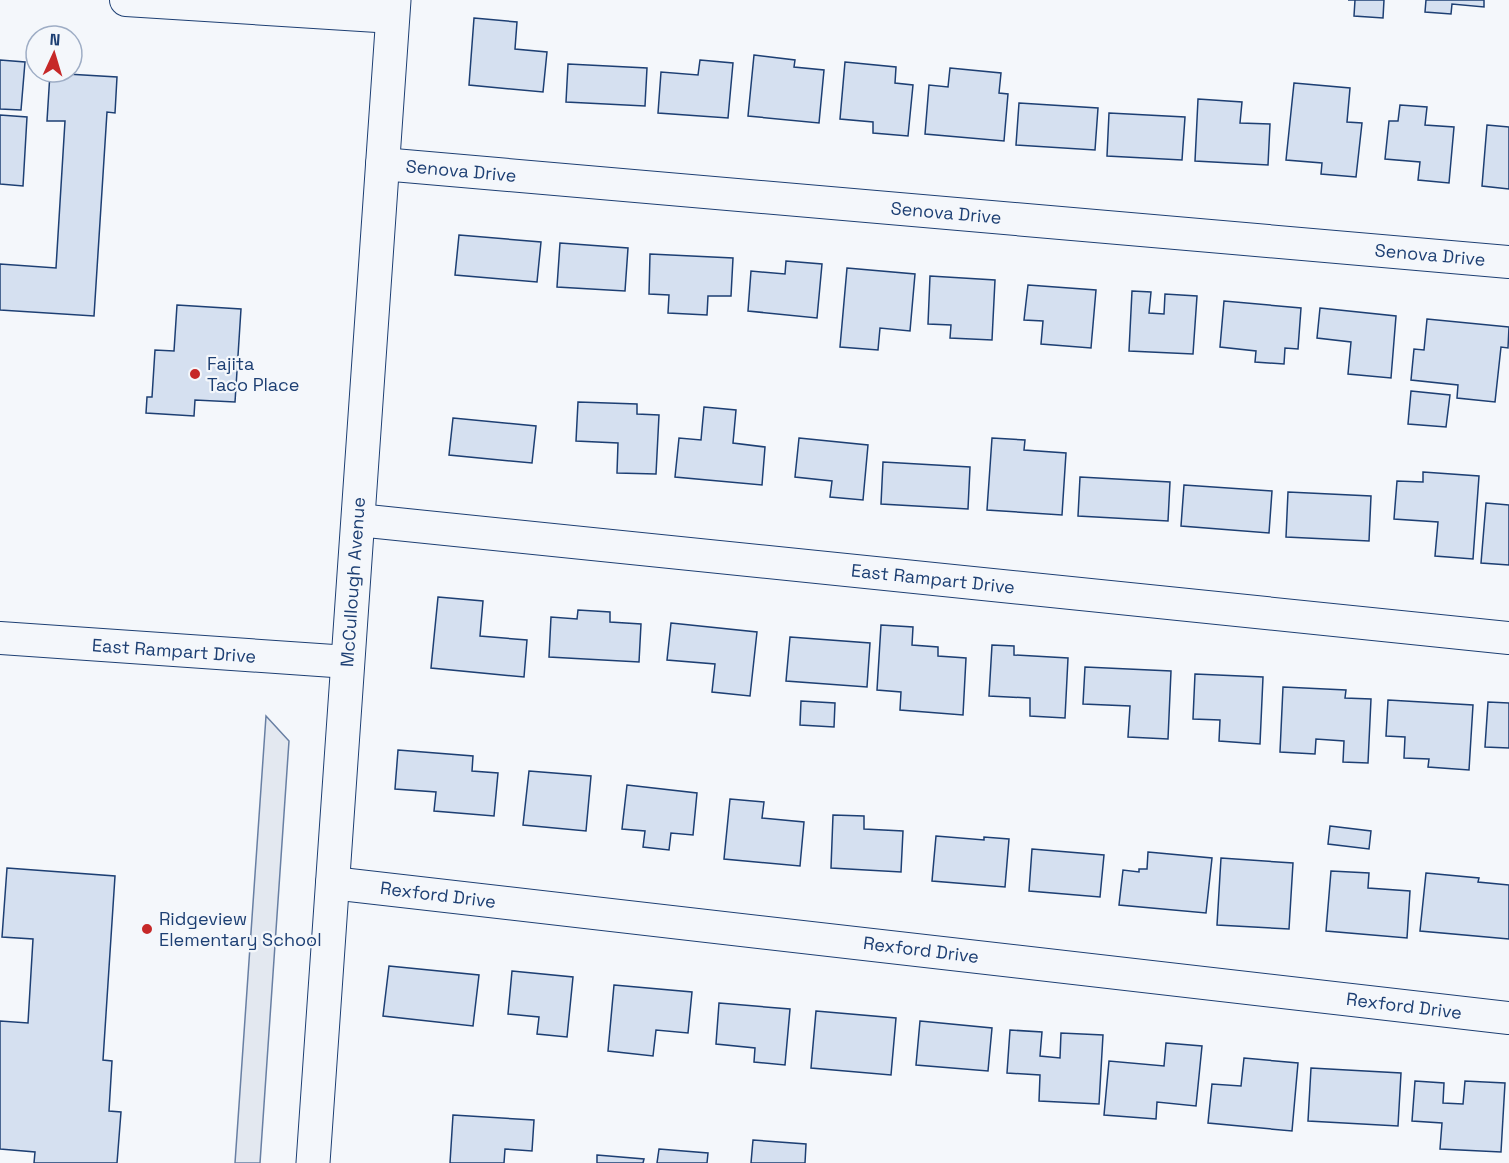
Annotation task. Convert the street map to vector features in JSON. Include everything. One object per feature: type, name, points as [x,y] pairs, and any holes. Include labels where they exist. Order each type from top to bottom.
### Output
[{"type":"main road","name":"McCullough Avenue","points":[[313,1163],[393,9]]},
{"type":"street","points":[[126,0],[393,9]]},
{"type":"street","name":"Senova Drive","points":[[382,164],[1509,261]]},
{"type":"street","name":"East Rampart Drive","points":[[358,520],[1509,638]]},
{"type":"street","name":"East Rampart Drive","points":[[0,639],[348,662]]},
{"type":"street","name":"Rexford Drive","points":[[332,883],[1509,1018]]},
{"type":"shaded area","points":[[266,716],[289,741],[260,1163],[235,1163]]},
{"type":"building","points":[[1355,0],[1384,0],[1383,18],[1354,16]]},
{"type":"building","points":[[1426,0],[1484,0],[1484,7],[1452,4],[1451,14],[1425,12]]},
{"type":"building","points":[[474,18],[517,22],[515,49],[547,52],[543,92],[469,85]]},
{"type":"building","points":[[754,55],[795,60],[794,67],[824,70],[819,123],[748,116]]},
{"type":"building","points":[[0,60],[24,62],[21,110],[0,109]]},
{"type":"building","points":[[700,60],[733,63],[728,118],[658,113],[661,72],[698,75]]},
{"type":"building","points":[[845,62],[896,67],[895,83],[913,85],[908,136],[873,133],[873,122],[840,119]]},
{"type":"building","points":[[568,64],[647,68],[645,106],[566,102]]},
{"type":"building","points":[[950,68],[1001,73],[999,93],[1008,94],[1004,141],[925,134],[929,85],[948,87]]},
{"type":"building","points":[[84,75],[117,77],[115,113],[107,112],[94,316],[0,310],[0,264],[56,268],[65,121],[47,121],[49,84],[84,84]]},
{"type":"building","points":[[1294,83],[1350,88],[1347,122],[1362,123],[1356,177],[1321,174],[1322,163],[1286,160]]},
{"type":"building","points":[[1198,99],[1242,102],[1240,123],[1270,124],[1268,165],[1195,161]]},
{"type":"building","points":[[1019,103],[1098,108],[1095,150],[1016,145]]},
{"type":"building","points":[[1400,105],[1427,107],[1425,125],[1454,127],[1449,183],[1418,180],[1420,162],[1385,159],[1389,121],[1398,121]]},
{"type":"building","points":[[1109,113],[1185,117],[1182,160],[1107,156]]},
{"type":"building","points":[[0,115],[27,117],[23,186],[0,184]]},
{"type":"building","points":[[1487,125],[1509,127],[1509,189],[1482,186]]},
{"type":"building","points":[[459,235],[541,242],[537,282],[455,275]]},
{"type":"building","points":[[560,243],[628,248],[625,291],[557,287]]},
{"type":"building","points":[[650,254],[733,258],[731,296],[708,296],[707,315],[668,313],[669,295],[649,294]]},
{"type":"building","points":[[786,261],[822,264],[817,318],[748,311],[751,271],[785,274]]},
{"type":"building","points":[[847,268],[915,274],[910,331],[880,328],[878,350],[840,347]]},
{"type":"building","points":[[930,276],[995,280],[992,340],[950,338],[951,325],[928,324]]},
{"type":"building","points":[[1028,285],[1096,290],[1091,348],[1041,344],[1043,321],[1024,320]]},
{"type":"building","points":[[1132,291],[1151,292],[1149,313],[1164,314],[1165,294],[1197,296],[1193,354],[1129,351]]},
{"type":"building","points":[[1224,301],[1301,308],[1298,349],[1285,348],[1284,364],[1255,362],[1256,351],[1220,347]]},
{"type":"building","name":"Fajita Taco Place","points":[[177,305],[241,309],[235,402],[195,400],[194,416],[146,413],[147,397],[152,397],[155,350],[174,351]]},
{"type":"building","points":[[1320,308],[1396,316],[1391,378],[1348,374],[1351,342],[1317,338]]},
{"type":"building","points":[[1427,319],[1509,327],[1508,348],[1501,347],[1495,402],[1457,398],[1458,385],[1411,380],[1414,349],[1424,350]]},
{"type":"building","points":[[1411,391],[1450,395],[1446,427],[1408,424]]},
{"type":"building","points":[[578,402],[637,404],[637,414],[659,415],[656,474],[617,473],[618,443],[576,441]]},
{"type":"building","points":[[704,407],[736,410],[733,443],[765,447],[762,485],[675,477],[679,438],[701,440]]},
{"type":"building","points":[[453,418],[536,426],[532,463],[449,455]]},
{"type":"building","points":[[799,438],[868,445],[863,500],[830,497],[832,481],[795,477]]},
{"type":"building","points":[[992,438],[1025,440],[1024,450],[1066,453],[1062,515],[987,510]]},
{"type":"building","points":[[883,462],[970,467],[968,509],[881,504]]},
{"type":"building","points":[[1423,472],[1479,476],[1473,559],[1435,556],[1438,522],[1394,519],[1397,481],[1423,482]]},
{"type":"building","points":[[1080,477],[1170,482],[1168,521],[1078,516]]},
{"type":"building","points":[[1184,485],[1272,491],[1269,533],[1181,526]]},
{"type":"building","points":[[1288,492],[1371,496],[1369,541],[1286,537]]},
{"type":"building","points":[[1486,503],[1509,505],[1509,565],[1481,563]]},
{"type":"building","points":[[438,597],[483,601],[480,636],[527,640],[524,677],[431,668]]},
{"type":"building","points":[[578,610],[610,612],[610,622],[641,624],[639,662],[549,657],[551,617],[577,619]]},
{"type":"building","points":[[671,623],[757,632],[750,696],[712,692],[715,664],[667,660]]},
{"type":"building","points":[[881,625],[913,627],[912,645],[938,647],[938,656],[966,658],[963,715],[900,710],[901,692],[877,690]]},
{"type":"building","points":[[790,637],[870,643],[867,687],[786,681]]},
{"type":"building","points":[[992,645],[1014,646],[1014,655],[1068,658],[1065,718],[1030,716],[1030,698],[989,696]]},
{"type":"building","points":[[1085,667],[1171,671],[1168,739],[1128,737],[1130,706],[1083,704]]},
{"type":"building","points":[[1195,674],[1263,677],[1260,744],[1219,741],[1220,720],[1193,719]]},
{"type":"building","points":[[1283,687],[1346,690],[1345,698],[1371,699],[1368,763],[1343,762],[1344,741],[1316,739],[1315,754],[1280,752]]},
{"type":"building","points":[[1388,700],[1473,705],[1469,770],[1428,767],[1429,759],[1404,758],[1405,737],[1386,736]]},
{"type":"building","points":[[801,701],[835,703],[834,727],[800,725]]},
{"type":"building","points":[[1488,702],[1509,703],[1509,748],[1485,747]]},
{"type":"building","points":[[398,750],[473,756],[472,771],[498,773],[494,816],[434,811],[436,792],[395,789]]},
{"type":"building","points":[[529,771],[591,776],[586,831],[523,825]]},
{"type":"building","points":[[627,785],[697,793],[693,835],[671,833],[669,850],[643,847],[645,831],[622,829]]},
{"type":"building","points":[[730,799],[764,802],[762,818],[804,822],[800,866],[724,859]]},
{"type":"building","points":[[833,815],[864,816],[864,829],[903,831],[901,872],[831,868]]},
{"type":"building","points":[[1330,826],[1371,831],[1369,849],[1328,844]]},
{"type":"building","points":[[936,836],[984,840],[984,837],[1009,839],[1005,887],[932,881]]},
{"type":"building","points":[[1032,849],[1104,855],[1100,897],[1029,891]]},
{"type":"building","points":[[1148,852],[1212,858],[1206,913],[1119,905],[1123,870],[1139,872],[1139,869],[1147,869]]},
{"type":"building","points":[[1221,858],[1293,863],[1289,929],[1217,925]]},
{"type":"building","points":[[7,868],[115,876],[103,1060],[112,1061],[109,1111],[121,1112],[117,1163],[34,1163],[35,1152],[0,1149],[0,1021],[28,1023],[33,939],[2,937]]},
{"type":"building","points":[[1331,871],[1369,873],[1368,888],[1410,891],[1407,938],[1326,931]]},
{"type":"building","points":[[1426,873],[1479,878],[1478,882],[1509,885],[1509,939],[1420,931]]},
{"type":"building","points":[[389,966],[479,975],[473,1026],[383,1016]]},
{"type":"building","points":[[512,971],[573,977],[567,1037],[537,1034],[539,1017],[508,1014]]},
{"type":"building","points":[[614,985],[692,992],[688,1033],[656,1030],[653,1056],[608,1051]]},
{"type":"building","points":[[719,1003],[790,1009],[785,1065],[754,1062],[755,1048],[716,1044]]},
{"type":"building","points":[[816,1011],[896,1018],[891,1075],[811,1068]]},
{"type":"building","points":[[920,1021],[992,1028],[988,1071],[916,1065]]},
{"type":"building","points":[[1010,1030],[1042,1032],[1040,1056],[1060,1058],[1061,1033],[1103,1035],[1099,1104],[1039,1101],[1040,1075],[1007,1073]]},
{"type":"building","points":[[1166,1043],[1202,1046],[1196,1106],[1157,1102],[1156,1119],[1104,1115],[1109,1061],[1164,1066]]},
{"type":"building","points":[[1244,1058],[1298,1063],[1292,1131],[1208,1123],[1212,1084],[1241,1086]]},
{"type":"building","points":[[1311,1068],[1401,1073],[1398,1126],[1308,1121]]},
{"type":"building","points":[[1415,1081],[1444,1083],[1443,1103],[1463,1104],[1465,1081],[1505,1083],[1501,1152],[1440,1149],[1442,1123],[1412,1121]]},
{"type":"building","points":[[453,1115],[534,1120],[532,1151],[505,1149],[504,1163],[450,1163]]},
{"type":"building","points":[[753,1140],[806,1144],[805,1163],[751,1163]]},
{"type":"building","points":[[659,1149],[708,1153],[707,1163],[657,1163]]},
{"type":"building","points":[[597,1155],[644,1159],[643,1163],[597,1163]]},
{"type":"place","name":"Fajita Taco Place","points":[[195,374]]},
{"type":"place","name":"Ridgeview Elementary School","points":[[147,929]]}]
